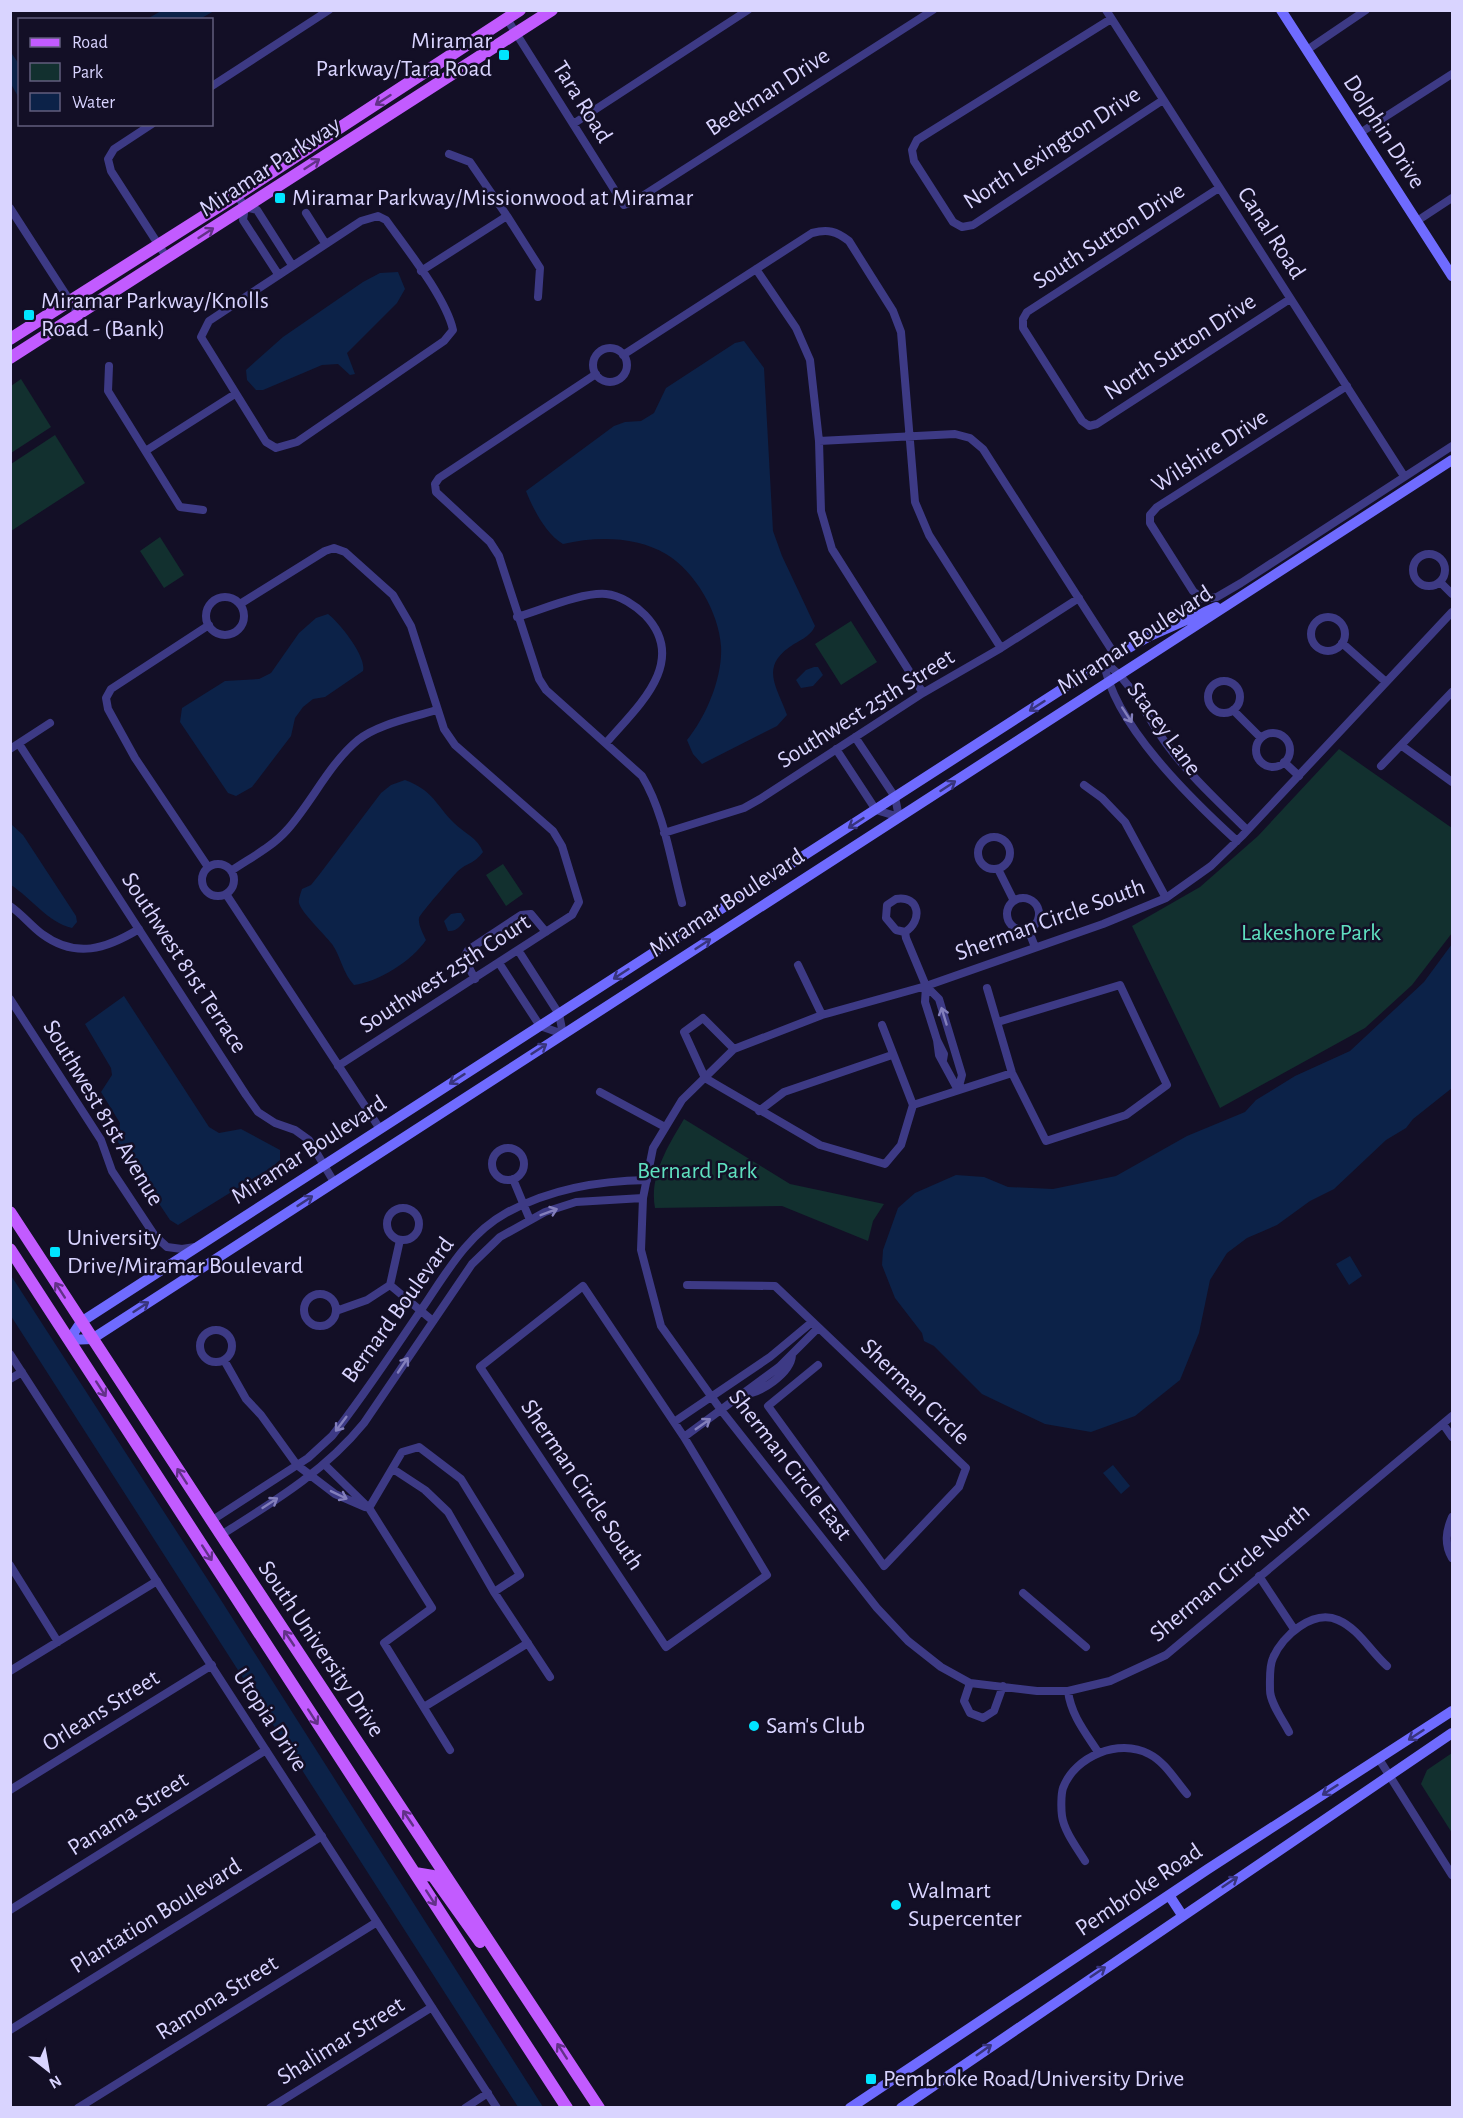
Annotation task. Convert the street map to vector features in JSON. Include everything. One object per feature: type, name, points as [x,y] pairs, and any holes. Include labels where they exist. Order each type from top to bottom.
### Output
[{"type":"main road","name":"Miramar Parkway","points":[[10,339],[237,195],[520,10]]},
{"type":"main road","name":"Miramar Parkway","points":[[10,358],[552,10]]},
{"type":"main road","name":"South University Drive","points":[[10,1212],[599,2108]]},
{"type":"main road","name":"South University Drive","points":[[10,1249],[567,2108]]},
{"type":"main road","points":[[415,1873],[433,1876],[504,1975],[517,1983]]},
{"type":"street","points":[[213,85],[329,10]]},
{"type":"street","points":[[573,124],[748,10]]},
{"type":"street","name":"Beekman Drive","points":[[624,205],[643,196],[933,10]]},
{"type":"street","name":"Canal Road","points":[[1106,10],[1404,476]]},
{"type":"street","name":"Dolphin Drive","points":[[1281,10],[1452,276]]},
{"type":"street","points":[[1307,50],[1366,10]]},
{"type":"street","name":"Tara Road","points":[[507,19],[624,205]]},
{"type":"street","name":"North Lexington Drive","points":[[1111,19],[917,140],[912,150],[914,161],[948,213],[962,227],[974,225],[1163,100]]},
{"type":"street","points":[[1360,133],[1452,74]]},
{"type":"street","points":[[149,126],[114,149],[108,159],[111,171],[167,258]]},
{"type":"street","points":[[449,154],[470,162],[540,268],[538,297]]},
{"type":"street","name":"South Sutton Drive","points":[[1089,426],[1082,421],[1023,328],[1023,319],[1027,312],[1219,188]]},
{"type":"street","points":[[237,195],[245,207],[257,210],[292,265]]},
{"type":"street","points":[[1417,221],[1452,198]]},
{"type":"street","points":[[245,207],[243,220],[278,274]]},
{"type":"street","points":[[10,208],[79,315]]},
{"type":"street","points":[[306,213],[326,243]]},
{"type":"street","points":[[378,216],[386,220],[421,271],[450,319],[453,330],[444,341],[297,442],[276,448],[266,442],[201,337],[209,321],[292,265],[361,221],[378,216]]},
{"type":"street","points":[[421,271],[507,216]]},
{"type":"street","points":[[623,355],[812,233],[826,230],[839,234],[849,241],[893,311],[900,332],[912,485],[921,520],[1002,648]]},
{"type":"street","points":[[756,268],[796,327],[810,360],[819,441],[821,512],[832,549],[922,693]]},
{"type":"street","name":"North Sutton Drive","points":[[1089,426],[1097,424],[1290,299]]},
{"type":"street","points":[[608,348],[623,355],[626,370],[619,379],[609,382],[596,374],[593,363],[598,353],[608,348]]},
{"type":"street","points":[[109,366],[108,391],[147,450],[180,507],[203,510]]},
{"type":"street","points":[[596,374],[439,478],[435,484],[436,492],[490,542],[499,556],[539,679],[546,690],[642,776],[648,786],[664,833],[682,903]]},
{"type":"street","name":"Wilshire Drive","points":[[1203,599],[1193,591],[1150,523],[1150,515],[1157,507],[1347,386]]},
{"type":"street","points":[[147,450],[235,394]]},
{"type":"street","points":[[819,441],[955,434],[970,438],[983,449],[1115,655]]},
{"type":"street","name":"Miramar Boulevard","points":[[1203,599],[1216,597],[1241,583],[1452,446]]},
{"type":"street","name":"Miramar Boulevard","points":[[92,1339],[1452,459]]},
{"type":"street","points":[[231,871],[276,841],[288,830],[347,751],[359,739],[370,732],[436,710],[411,626],[403,608],[393,595],[345,552],[334,548],[325,551],[240,604]]},
{"type":"street","points":[[1430,554],[1440,558],[1445,573],[1440,582],[1425,586],[1416,581],[1412,571],[1419,557],[1430,554]]},
{"type":"street","points":[[1440,582],[1452,594]]},
{"type":"street","points":[[518,617],[591,595],[607,594],[640,610],[652,623],[662,651],[660,672],[652,690],[606,743]]},
{"type":"street","name":"Miramar Boulevard","points":[[69,1340],[81,1322],[1115,655],[1150,636],[1241,595]]},
{"type":"street","points":[[218,598],[230,598],[240,604],[243,622],[235,631],[224,634],[208,625],[207,613],[218,598]]},
{"type":"street","name":"Southwest 25th Street","points":[[664,833],[744,808],[922,693],[1002,648],[1079,598]]},
{"type":"street","name":"Sherman Circle South","points":[[643,1198],[652,1148],[664,1127],[682,1100],[734,1049],[822,1016],[926,986],[1103,924],[1166,898],[1210,866],[1248,830],[1452,612]]},
{"type":"street","points":[[1325,618],[1336,619],[1345,632],[1342,643],[1334,650],[1319,648],[1312,634],[1315,624],[1325,618]]},
{"type":"street","points":[[208,625],[111,689],[106,698],[108,709],[135,758],[208,867]]},
{"type":"street","points":[[1342,643],[1386,682]]},
{"type":"street","name":"Stacey Lane","points":[[1104,662],[1120,673],[1150,721],[1184,767],[1248,830]]},
{"type":"street","name":"Stacey Lane","points":[[1104,662],[1107,682],[1157,759],[1180,786],[1236,841]]},
{"type":"street","points":[[1229,681],[1238,687],[1240,702],[1233,710],[1223,713],[1209,704],[1208,693],[1214,684],[1229,681]]},
{"type":"street","points":[[1381,766],[1452,692]]},
{"type":"street","name":"Southwest 25th Court","points":[[338,1066],[572,915],[579,902],[562,846],[553,831],[455,745],[436,710]]},
{"type":"street","points":[[1233,710],[1261,738]]},
{"type":"street","points":[[10,749],[50,723]]},
{"type":"street","points":[[1275,733],[1285,738],[1289,752],[1284,762],[1274,766],[1259,759],[1256,748],[1261,738],[1275,733]]},
{"type":"street","points":[[836,749],[876,810],[898,818],[895,797],[855,737]]},
{"type":"street","name":"Southwest 81st Terrace","points":[[19,744],[258,1112],[274,1123],[295,1130],[309,1140],[334,1182]]},
{"type":"street","points":[[1402,746],[1452,782]]},
{"type":"street","points":[[1284,762],[1299,776]]},
{"type":"street","points":[[1084,785],[1102,798],[1125,822],[1166,898]]},
{"type":"street","points":[[998,869],[1007,863],[1011,852],[1006,842],[992,837],[980,846],[978,856],[983,865],[998,869],[1014,901]]},
{"type":"street","points":[[223,864],[231,871],[233,886],[226,894],[215,896],[206,891],[202,876],[208,867],[223,864]]},
{"type":"street","points":[[226,894],[380,1130]]},
{"type":"street","points":[[896,898],[909,900],[917,910],[914,924],[904,932],[896,930],[886,918],[885,910],[896,898]]},
{"type":"street","points":[[1027,898],[1038,909],[1039,919],[1028,929],[1017,929],[1009,922],[1007,912],[1014,901],[1027,898]]},
{"type":"street","points":[[10,906],[41,933],[68,947],[85,949],[115,944],[139,929]]},
{"type":"street","points":[[475,979],[464,958],[468,950],[521,915],[531,914],[546,932]]},
{"type":"street","points":[[1028,929],[1035,947]]},
{"type":"street","points":[[904,932],[926,986],[939,999],[962,1075],[958,1090]]},
{"type":"street","points":[[518,950],[559,1014],[563,1034]]},
{"type":"street","points":[[499,963],[540,1026],[563,1034]]},
{"type":"street","points":[[798,965],[822,1016]]},
{"type":"street","points":[[987,988],[1012,1073],[1046,1141],[1126,1115],[1167,1085],[1120,985],[998,1023]]},
{"type":"street","points":[[926,986],[925,1002],[937,1040],[936,1047],[949,1079],[958,1090]]},
{"type":"street","name":"Southwest 81st Avenue","points":[[10,999],[101,1140],[112,1171],[155,1236],[167,1248],[182,1249],[199,1246]]},
{"type":"street","points":[[734,1049],[703,1018],[684,1032],[705,1078],[759,1112],[820,1145],[885,1164],[901,1146],[913,1105],[891,1055],[882,1025]]},
{"type":"street","points":[[937,1040],[950,1037]]},
{"type":"street","points":[[759,1112],[784,1092],[891,1055]]},
{"type":"street","points":[[913,1105],[1012,1073]]},
{"type":"street","points":[[600,1092],[664,1127]]},
{"type":"street","points":[[505,1149],[519,1153],[524,1163],[521,1173],[513,1179],[503,1179],[492,1168],[493,1158],[505,1149]]},
{"type":"street","points":[[513,1179],[530,1220]]},
{"type":"street","name":"Bernard Boulevard","points":[[211,1521],[297,1465],[332,1436],[468,1245],[504,1214],[572,1187],[602,1181],[646,1180]]},
{"type":"street","name":"Bernard Boulevard","points":[[221,1535],[311,1477],[325,1465],[364,1423],[472,1264],[500,1238],[530,1220],[576,1202],[643,1198]]},
{"type":"street","name":"Sherman Circle East","points":[[643,1198],[641,1250],[661,1326],[712,1398],[900,1633],[941,1667],[970,1683],[1003,1686]]},
{"type":"street","points":[[407,1208],[418,1217],[418,1230],[409,1239],[400,1240],[389,1232],[388,1218],[398,1209],[407,1208]]},
{"type":"street","points":[[336,1311],[333,1301],[320,1294],[311,1297],[303,1310],[310,1323],[319,1326],[328,1323],[336,1311],[368,1300],[390,1285],[400,1240]]},
{"type":"street","points":[[390,1285],[432,1321]]},
{"type":"street","name":"Sherman Circle","points":[[687,1285],[774,1286],[966,1468],[959,1487],[884,1566],[768,1406],[818,1365]]},
{"type":"street","name":"Sherman Circle South","points":[[583,1286],[684,1437],[767,1575],[666,1647],[480,1367],[583,1286]]},
{"type":"street","points":[[674,1422],[815,1325]]},
{"type":"street","points":[[684,1437],[765,1378],[792,1355],[815,1325]]},
{"type":"street","points":[[224,1331],[231,1340],[232,1351],[224,1360],[213,1362],[201,1352],[201,1341],[208,1332],[224,1331]]},
{"type":"street","points":[[69,1340],[92,1339]]},
{"type":"street","name":"Utopia Drive","points":[[10,1354],[497,2108]]},
{"type":"street","points":[[743,1394],[756,1393],[783,1372],[790,1364],[792,1355]]},
{"type":"street","points":[[224,1360],[246,1399],[261,1415],[297,1465],[335,1494],[369,1508]]},
{"type":"street","points":[[757,1367],[765,1378]]},
{"type":"street","points":[[10,1379],[22,1372]]},
{"type":"street","name":"Sherman Circle North","points":[[1003,1686],[1037,1691],[1068,1691],[1110,1681],[1166,1654],[1452,1416]]},
{"type":"street","points":[[1443,1424],[1452,1437]]},
{"type":"street","points":[[369,1508],[402,1452],[419,1447],[461,1479],[520,1575],[494,1592]]},
{"type":"street","points":[[325,1465],[369,1508],[432,1608],[384,1642],[450,1750]]},
{"type":"street","points":[[393,1469],[425,1490],[448,1512],[494,1592],[550,1677]]},
{"type":"street","points":[[1452,1517],[1447,1529],[1447,1543],[1452,1558]]},
{"type":"street","points":[[10,1565],[58,1642]]},
{"type":"street","points":[[1259,1576],[1294,1629]]},
{"type":"street","points":[[10,1671],[157,1581]]},
{"type":"street","points":[[1023,1593],[1086,1647]]},
{"type":"street","points":[[1289,1732],[1270,1693],[1272,1658],[1294,1629],[1322,1616],[1337,1619],[1359,1634],[1371,1652],[1387,1666]]},
{"type":"street","points":[[424,1707],[528,1643]]},
{"type":"street","name":"Orleans Street","points":[[10,1790],[212,1665]]},
{"type":"street","points":[[970,1683],[964,1701],[970,1713],[983,1718],[994,1711],[1003,1686]]},
{"type":"street","points":[[1068,1691],[1070,1706],[1076,1719],[1098,1752]]},
{"type":"street","name":"Pembroke Road","points":[[850,2108],[1168,1896],[1452,1711]]},
{"type":"street","name":"Pembroke Road","points":[[902,2108],[1452,1733]]},
{"type":"street","points":[[1085,1861],[1062,1817],[1063,1788],[1077,1768],[1098,1752],[1133,1747],[1149,1754],[1164,1764],[1187,1794]]},
{"type":"street","name":"Panama Street","points":[[10,1910],[266,1750]]},
{"type":"street","points":[[1379,1759],[1452,1875]]},
{"type":"street","name":"Plantation Boulevard","points":[[10,2030],[322,1836]]},
{"type":"street","points":[[1168,1896],[1182,1915]]},
{"type":"street","name":"Ramona Street","points":[[78,2108],[377,1922]]},
{"type":"street","name":"Shalimar Street","points":[[270,2108],[432,2007]]},
{"type":"street","points":[[465,2108],[488,2093]]},
{"type":"green space","points":[[21,379],[51,427],[11,453],[11,386]]},
{"type":"green space","points":[[55,435],[85,483],[11,531],[11,464]]},
{"type":"green space","points":[[160,537],[184,575],[164,588],[140,551]]},
{"type":"green space","points":[[851,621],[877,662],[841,685],[815,644]]},
{"type":"green space","name":"Lakeshore Park","points":[[1339,749],[1452,828],[1452,933],[1412,985],[1365,1028],[1220,1108],[1132,926],[1200,887],[1258,836]]},
{"type":"green space","points":[[503,864],[523,894],[506,906],[486,875]]},
{"type":"green space","name":"Bernard Park","points":[[684,1119],[790,1184],[884,1204],[873,1221],[868,1241],[782,1206],[655,1208],[657,1173]]},
{"type":"green space","points":[[1452,1753],[1452,1833],[1421,1784],[1427,1770]]},
{"type":"water","points":[[161,10],[214,11],[202,18],[149,18]]},
{"type":"water","points":[[10,51],[18,63],[18,96],[11,84]]},
{"type":"water","points":[[398,272],[405,289],[397,303],[347,353],[355,374],[350,375],[338,364],[322,365],[263,390],[256,390],[247,380],[246,370],[283,337],[363,282],[380,273]]},
{"type":"water","points":[[744,341],[764,368],[773,531],[782,556],[815,626],[811,632],[783,652],[774,668],[775,685],[787,715],[777,726],[702,764],[693,754],[687,740],[701,720],[712,696],[721,658],[716,620],[704,594],[677,561],[654,548],[616,539],[563,544],[546,528],[526,491],[614,426],[625,422],[641,421],[654,413],[666,388],[735,343]]},
{"type":"water","points":[[328,614],[339,624],[357,649],[363,671],[325,697],[313,699],[303,707],[295,718],[291,736],[252,787],[236,796],[228,793],[180,722],[182,708],[225,681],[259,679],[271,673],[299,633],[316,618]]},
{"type":"water","points":[[818,667],[823,675],[813,686],[801,688],[796,680],[806,670]]},
{"type":"water","points":[[405,780],[428,793],[454,823],[478,843],[483,852],[458,871],[419,918],[426,940],[420,948],[403,963],[384,975],[354,985],[347,976],[332,944],[308,918],[299,903],[299,898],[302,889],[311,885],[381,793],[391,785]]},
{"type":"water","points":[[11,824],[23,835],[76,916],[77,922],[72,928],[48,916],[11,885]]},
{"type":"water","points":[[461,913],[465,920],[456,929],[448,931],[444,921],[451,914]]},
{"type":"water","points":[[1452,944],[1452,1088],[1413,1119],[1406,1128],[1386,1140],[1334,1189],[1310,1201],[1277,1225],[1247,1238],[1227,1253],[1210,1280],[1199,1333],[1180,1380],[1135,1416],[1091,1432],[1045,1424],[982,1394],[934,1346],[924,1341],[922,1333],[895,1298],[882,1265],[883,1250],[898,1208],[915,1193],[956,1175],[984,1177],[1008,1187],[1053,1189],[1116,1176],[1187,1136],[1245,1112],[1256,1100],[1295,1076],[1350,1051],[1424,982]]},
{"type":"water","points":[[124,996],[209,1127],[219,1133],[241,1129],[280,1150],[280,1160],[272,1167],[178,1225],[170,1220],[118,1142],[120,1123],[101,1092],[112,1075],[111,1068],[85,1024]]},
{"type":"water","points":[[1350,1256],[1362,1276],[1349,1285],[1336,1264]]},
{"type":"water","points":[[10,1274],[219,1597],[543,2107],[518,2107],[11,1316]]},
{"type":"water","points":[[1113,1465],[1130,1486],[1121,1494],[1103,1473]]},
{"type":"place","name":"Miramar Parkway/Tara Road","points":[[504,55]]},
{"type":"place","name":"Miramar Parkway/Missionwood at Miramar","points":[[280,198]]},
{"type":"place","name":"Miramar Parkway/Knolls Road - (Bank)","points":[[29,315]]},
{"type":"place","name":"University Drive/Miramar Boulevard","points":[[55,1252]]},
{"type":"place","name":"Sam's Club","points":[[754,1726]]},
{"type":"place","name":"Walmart Supercenter","points":[[896,1905]]},
{"type":"place","name":"Pembroke Road/University Drive","points":[[871,2079]]}]
